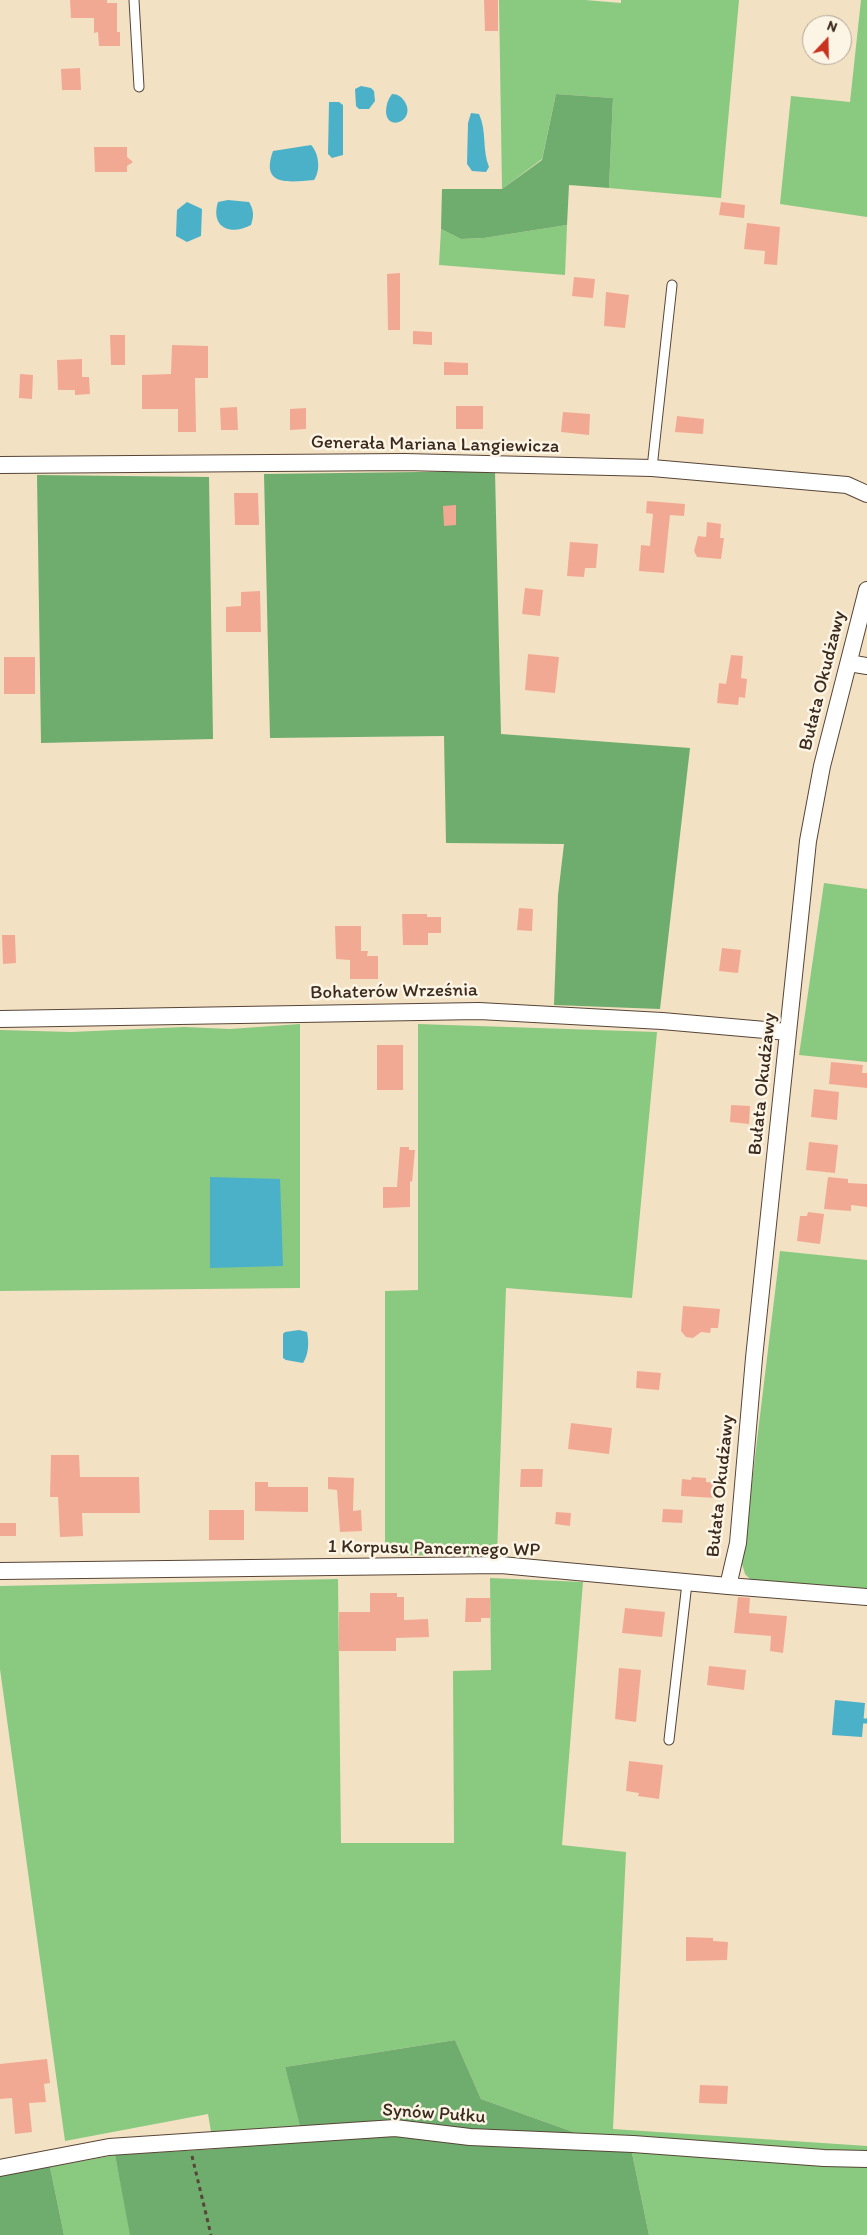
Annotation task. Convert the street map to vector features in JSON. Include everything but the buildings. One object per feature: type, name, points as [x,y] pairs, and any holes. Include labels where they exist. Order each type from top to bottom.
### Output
[{"type":"street","name":"Generała Mariana Langiewicza","points":[[0,465],[404,462],[652,468],[847,485],[867,494]]},
{"type":"street","name":"Bułata Okudżawy","points":[[728,1586],[738,1543],[754,1358],[808,841],[822,766],[867,590]]},
{"type":"street","points":[[849,663],[867,666]]},
{"type":"street","name":"Bohaterów Września","points":[[0,1019],[478,1011],[653,1020],[788,1032]]},
{"type":"street","name":"1 Korpusu Pancernego WP","points":[[0,1571],[501,1565],[687,1583],[867,1597]]},
{"type":"street","name":"Synów Pułku","points":[[0,2168],[109,2147],[188,2140],[395,2128],[470,2137],[633,2144],[824,2158],[867,2159]]},
{"type":"lane","points":[[134,0],[139,87]]},
{"type":"lane","points":[[652,468],[672,285]]},
{"type":"lane","points":[[669,1740],[687,1583]]},
{"type":"path","points":[[188,2140],[211,2235]]},
{"type":"green space","points":[[499,0],[585,0],[621,3],[621,0],[739,0],[721,198],[609,188],[613,98],[556,94],[542,159],[502,189]]},
{"type":"green space","points":[[861,0],[867,0],[867,217],[780,204],[791,96],[850,102]]},
{"type":"green space","points":[[556,94],[613,98],[609,188],[569,185],[567,225],[484,238],[461,239],[441,229],[442,189],[502,189],[542,160]]},
{"type":"green space","points":[[567,225],[565,275],[439,265],[441,229],[461,239],[484,238]]},
{"type":"green space","points":[[495,471],[501,734],[690,748],[660,1009],[554,1005],[558,895],[564,844],[446,843],[444,736],[270,738],[264,474]]},
{"type":"green space","points":[[37,475],[209,477],[213,739],[41,743]]},
{"type":"green space","points":[[824,883],[867,889],[867,1062],[799,1055]]},
{"type":"green space","points":[[300,1024],[300,1288],[0,1291],[0,1030],[71,1032],[184,1027],[230,1029]]},
{"type":"green space","points":[[418,1024],[657,1032],[632,1298],[506,1288],[497,1556],[385,1555],[385,1291],[418,1290]]},
{"type":"green space","points":[[780,1251],[867,1260],[867,1592],[755,1584],[745,1574],[742,1564]]},
{"type":"green space","points":[[490,1578],[583,1582],[562,1845],[626,1852],[613,2129],[867,2146],[867,2235],[649,2235],[632,2153],[481,2099],[455,2040],[285,2067],[305,2141],[214,2149],[208,2114],[65,2141],[0,1669],[0,1586],[338,1579],[341,1843],[454,1843],[453,1671],[491,1670]]},
{"type":"green space","points":[[455,2040],[481,2099],[632,2153],[649,2235],[130,2235],[115,2155],[304,2141],[285,2067]]},
{"type":"green space","points":[[115,2155],[131,2235],[64,2235],[50,2167]]},
{"type":"green space","points":[[50,2167],[64,2235],[0,2235],[0,2176]]},
{"type":"water","points":[[361,86],[371,88],[374,91],[375,101],[369,109],[359,109],[356,106],[355,89]]},
{"type":"water","points":[[392,94],[401,97],[407,109],[404,119],[395,123],[391,122],[386,112],[389,98]]},
{"type":"water","points":[[329,102],[339,102],[343,105],[343,155],[332,158],[328,154]]},
{"type":"water","points":[[471,113],[479,114],[481,120],[489,167],[486,172],[472,171],[467,164],[468,123]]},
{"type":"water","points":[[311,145],[314,148],[318,162],[318,172],[314,180],[287,181],[274,177],[270,171],[273,151]]},
{"type":"water","points":[[228,200],[249,202],[253,213],[251,225],[236,230],[220,224],[216,211],[218,202]]},
{"type":"water","points":[[187,202],[202,209],[201,236],[187,242],[176,236],[177,210]]},
{"type":"water","points":[[210,1177],[280,1179],[283,1266],[210,1268]]},
{"type":"water","points":[[299,1330],[307,1332],[308,1336],[307,1352],[303,1363],[283,1358],[283,1334]]},
{"type":"water","points":[[835,1700],[865,1703],[862,1737],[832,1735]]}]
